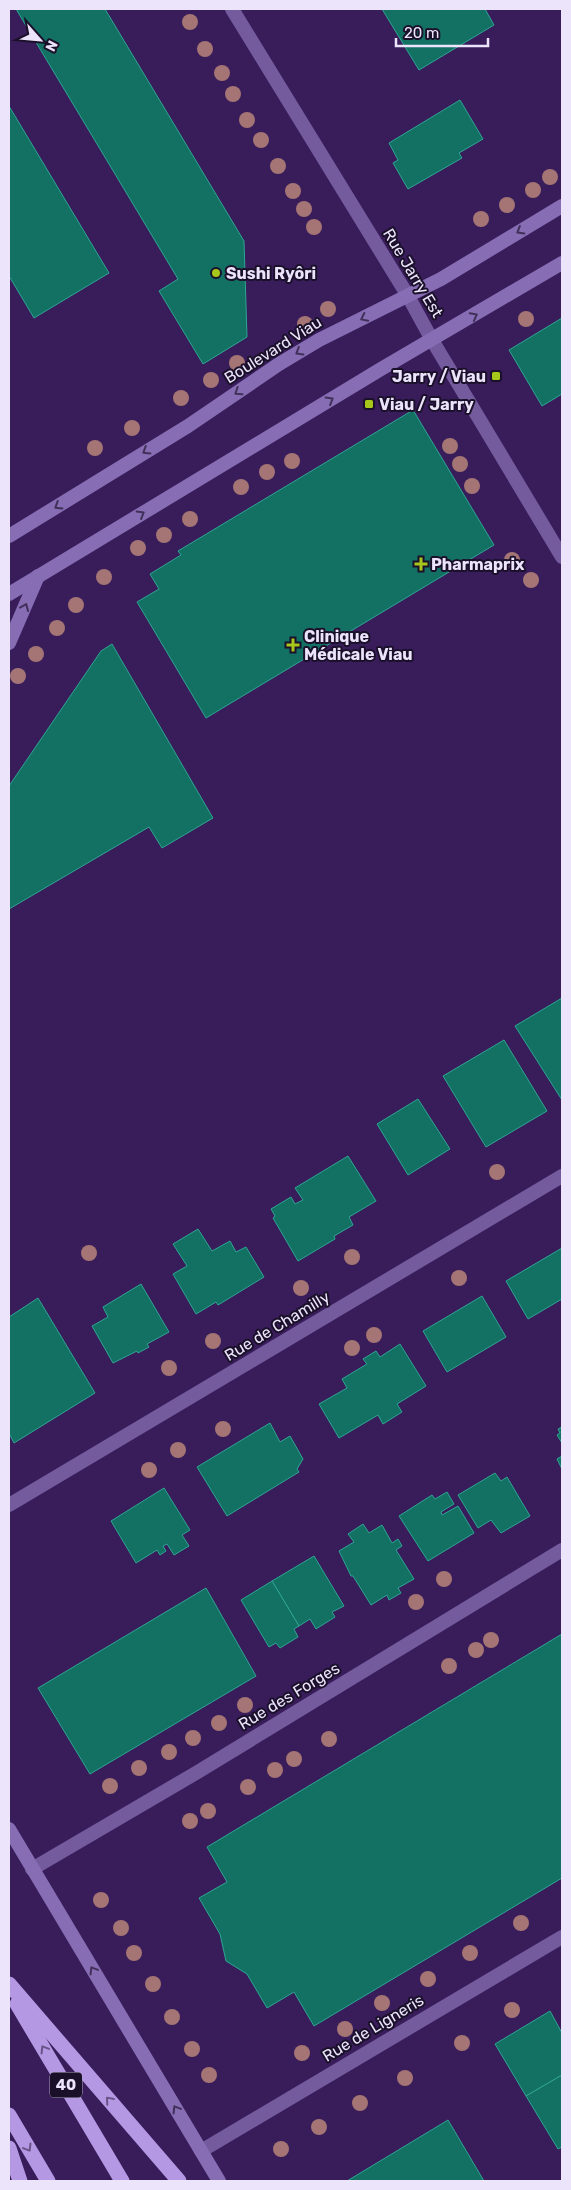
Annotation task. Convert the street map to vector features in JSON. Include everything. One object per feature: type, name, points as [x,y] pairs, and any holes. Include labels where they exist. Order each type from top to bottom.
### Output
[{"type":"highway","points":[[9,1984],[178,2181]]},
{"type":"highway","name":"40","points":[[9,1990],[122,2181]]},
{"type":"highway","points":[[9,2115],[48,2181]]},
{"type":"highway","points":[[9,2148],[20,2181]]},
{"type":"main road","name":"Boulevard Viau","points":[[11,532],[188,426],[279,364],[319,340],[441,279],[562,206]]},
{"type":"main road","points":[[9,594],[562,263]]},
{"type":"main road","points":[[9,643],[38,576]]},
{"type":"main road","points":[[9,1829],[219,2181]]},
{"type":"street","name":"Rue Jarry Est","points":[[232,9],[408,296],[432,340],[562,557]]},
{"type":"street","name":"Rue de Chamilly","points":[[9,1505],[562,1176]]},
{"type":"street","name":"Rue des Forges","points":[[32,1869],[196,1773],[562,1550]]},
{"type":"street","name":"Rue de Ligneris","points":[[201,2151],[562,1937]]},
{"type":"building","points":[[16,9],[105,9],[244,241],[247,337],[203,364],[159,291],[178,279]]},
{"type":"building","points":[[382,9],[485,9],[494,25],[419,70]]},
{"type":"building","points":[[460,100],[483,139],[459,153],[462,158],[408,189],[393,163],[398,160],[389,143]]},
{"type":"building","points":[[9,106],[109,273],[34,318],[9,276]]},
{"type":"building","points":[[562,318],[562,394],[542,406],[509,350]]},
{"type":"building","points":[[413,410],[494,545],[206,718],[137,602],[159,589],[150,574],[181,555],[178,551]]},
{"type":"building","points":[[112,644],[213,818],[162,848],[149,827],[9,909],[9,786],[101,651]]},
{"type":"building","points":[[562,998],[562,1100],[515,1026]]},
{"type":"building","points":[[504,1040],[547,1111],[486,1147],[443,1076]]},
{"type":"building","points":[[418,1099],[450,1149],[408,1175],[377,1124]]},
{"type":"building","points":[[348,1156],[376,1201],[349,1217],[353,1225],[334,1236],[335,1239],[298,1261],[273,1218],[275,1216],[271,1209],[291,1197],[295,1204],[303,1200],[295,1188]]},
{"type":"building","points":[[198,1229],[212,1251],[230,1241],[236,1252],[246,1247],[264,1277],[218,1305],[216,1302],[196,1314],[173,1274],[187,1266],[173,1244]]},
{"type":"building","points":[[562,1248],[562,1299],[528,1319],[506,1281]]},
{"type":"building","points":[[141,1284],[169,1332],[147,1344],[149,1347],[113,1363],[92,1326],[108,1317],[103,1307]]},
{"type":"building","points":[[482,1296],[506,1337],[447,1372],[423,1331]]},
{"type":"building","points":[[38,1298],[95,1393],[14,1443],[9,1433],[9,1317]]},
{"type":"building","points":[[400,1344],[426,1386],[397,1404],[402,1412],[383,1424],[378,1415],[339,1438],[319,1404],[347,1388],[342,1379],[367,1364],[363,1359],[376,1351],[380,1357]]},
{"type":"building","points":[[270,1423],[280,1442],[290,1436],[303,1459],[297,1469],[299,1472],[227,1516],[197,1467]]},
{"type":"building","points":[[562,1427],[562,1443],[557,1435],[560,1433],[558,1429]]},
{"type":"building","points":[[562,1456],[562,1469],[557,1459]]},
{"type":"building","points":[[495,1473],[501,1481],[507,1477],[530,1516],[501,1533],[491,1520],[478,1528],[458,1495]]},
{"type":"building","points":[[164,1488],[190,1530],[182,1535],[189,1546],[174,1555],[167,1544],[163,1546],[166,1551],[160,1555],[157,1550],[136,1563],[111,1521]]},
{"type":"building","points":[[447,1492],[454,1504],[441,1512],[442,1515],[458,1506],[474,1533],[428,1561],[399,1516],[432,1495],[435,1499]]},
{"type":"building","points":[[363,1524],[369,1533],[382,1525],[392,1543],[398,1539],[402,1546],[396,1550],[414,1579],[398,1588],[401,1593],[389,1600],[387,1595],[371,1605],[353,1576],[351,1576],[339,1551],[354,1542],[348,1534]]},
{"type":"building","points":[[314,1556],[344,1606],[332,1612],[335,1617],[316,1629],[310,1619],[299,1626],[272,1581]]},
{"type":"building","points":[[272,1581],[299,1626],[294,1629],[298,1637],[280,1648],[276,1643],[269,1647],[241,1600]]},
{"type":"building","points":[[206,1588],[256,1676],[90,1774],[38,1688]]},
{"type":"building","points":[[562,1634],[562,1878],[314,2026],[294,1992],[267,2008],[247,1974],[226,1961],[220,1934],[199,1898],[227,1882],[207,1847]]},
{"type":"building","points":[[550,2011],[562,2033],[562,2075],[526,2096],[495,2044]]},
{"type":"building","points":[[562,2075],[562,2147],[558,2149],[526,2096]]},
{"type":"building","points":[[448,2120],[484,2181],[347,2181]]},
{"type":"place","name":"Sushi Ryôri","points":[[216,273]]},
{"type":"place","name":"Jarry / Viau","points":[[496,376]]},
{"type":"place","name":"Viau / Jarry","points":[[369,404]]},
{"type":"place","name":"Pharmaprix","points":[[421,564]]},
{"type":"place","name":"Clinique Médicale Viau","points":[[293,645]]}]
